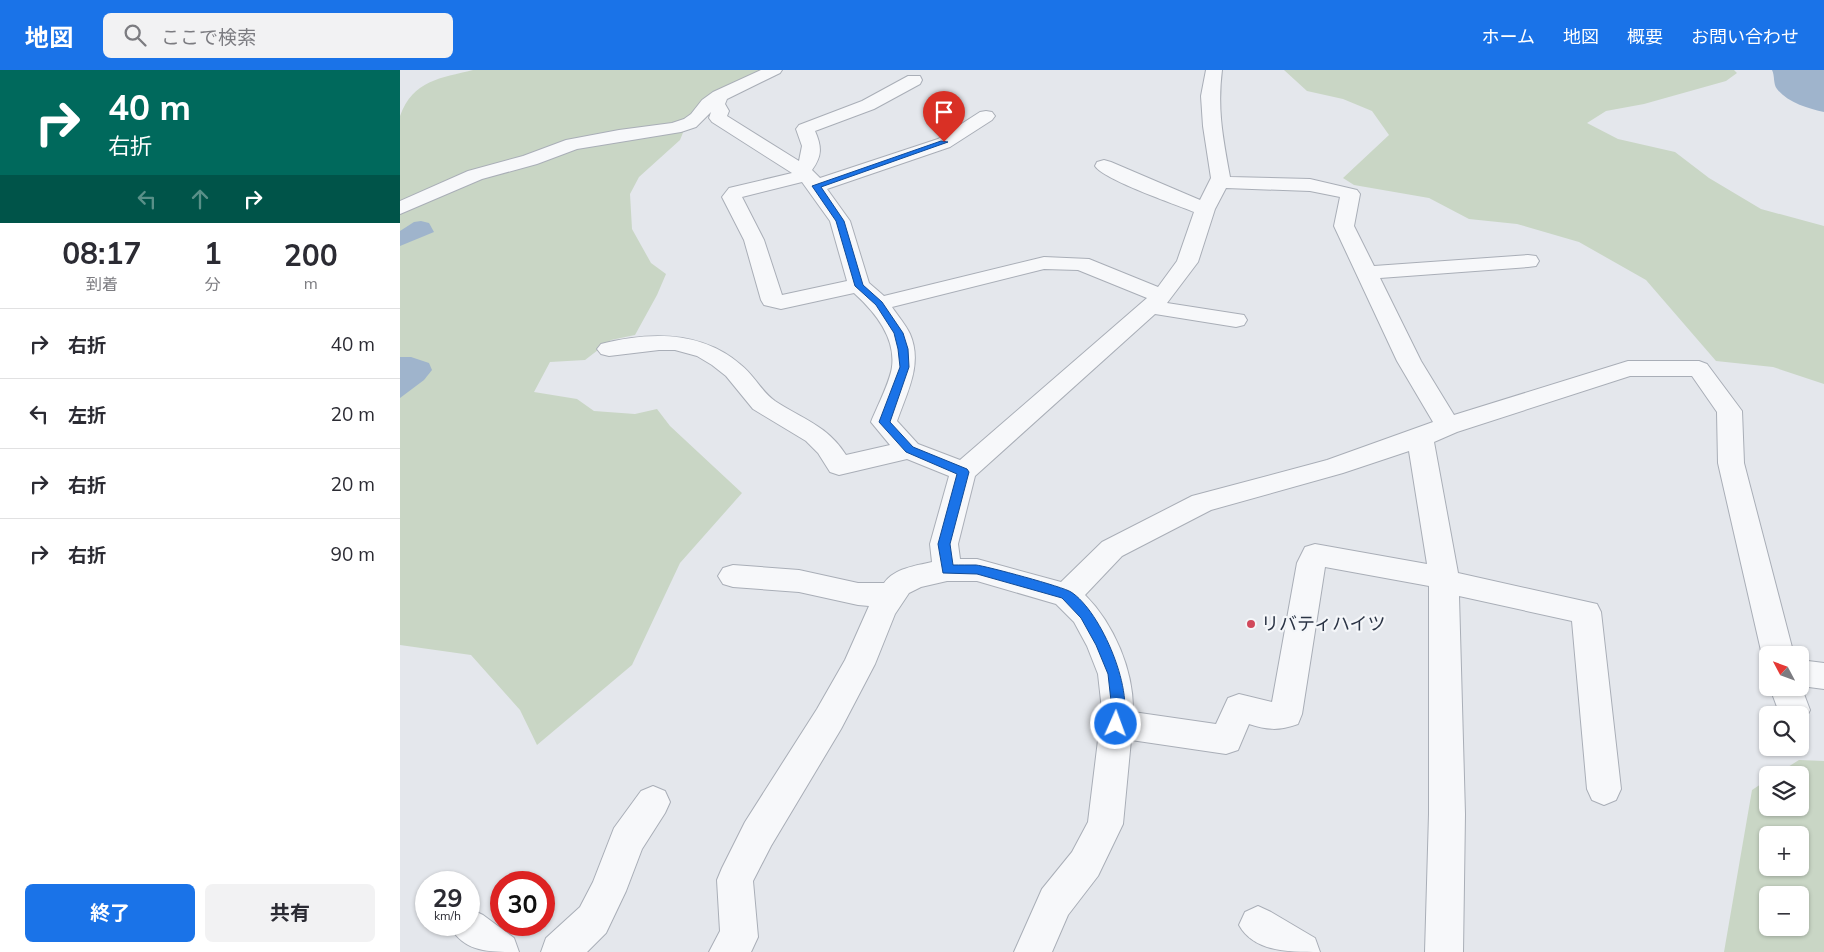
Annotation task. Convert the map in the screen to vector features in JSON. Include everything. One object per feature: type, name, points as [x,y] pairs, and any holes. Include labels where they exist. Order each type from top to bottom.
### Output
[{"type":"street","points":[[400,208],[475,175],[530,160],[572,144],[619,135],[675,128],[690,123],[697,118],[708,104],[719,96],[774,70]]},
{"type":"street","points":[[947,570],[944,544],[963,472],[1156,302],[1187,262],[1205,209],[1221,178],[1212,126],[1210,96],[1214,70]]},
{"type":"street","points":[[808,177],[813,149],[805,129],[868,105],[914,80]]},
{"type":"street","points":[[719,96],[716,104],[720,111],[718,118],[808,177],[840,221],[859,286],[879,304],[898,333],[903,349],[904,367],[884,422],[909,450],[963,472]]},
{"type":"street","points":[[859,286],[781,302],[772,300],[754,240],[732,197],[736,192],[808,177],[944,142],[986,116]]},
{"type":"street","points":[[1104,166],[1205,209]]},
{"type":"street","points":[[1219,182],[1310,185],[1350,194],[1344,226],[1409,361],[1434,432],[1444,580],[1446,814],[1444,952]]},
{"type":"street","points":[[1366,273],[1528,261]]},
{"type":"street","points":[[879,304],[1044,263],[1081,264],[1156,302],[1236,320]]},
{"type":"street","points":[[609,349],[640,343],[667,342],[696,346],[718,358],[735,371],[752,394],[766,407],[806,430],[826,445],[840,466],[909,450]]},
{"type":"street","points":[[1066,595],[1112,549],[1202,503],[1334,467],[1628,368],[1699,369],[1729,412],[1731,462],[1776,646]]},
{"type":"street","points":[[1116,724],[1226,740],[1239,708],[1268,716],[1286,714],[1310,563],[1315,555],[1444,580],[1586,612],[1604,789]]},
{"type":"street","points":[[728,952],[739,938],[734,880],[758,834],[829,719],[859,664],[882,610],[899,585],[914,577],[947,570],[977,570],[1066,595],[1085,614],[1102,644],[1114,674],[1117,701],[1116,724],[1105,824],[1085,864],[1055,902],[1033,952]]},
{"type":"street","points":[[733,576],[799,580],[858,594],[892,595]]},
{"type":"street","points":[[1809,674],[1824,676]]},
{"type":"street","points":[[560,952],[593,920],[608,891],[627,840],[653,802]]},
{"type":"street","points":[[1258,924],[1301,952]]},
{"type":"street","points":[[480,936],[500,952]]},
{"type":"green space","points":[[473,70],[764,70],[689,118],[680,140],[639,177],[630,194],[632,229],[651,263],[666,274],[635,335],[611,340],[585,360],[550,362],[534,392],[577,399],[594,411],[635,414],[657,409],[670,426],[742,493],[680,563],[632,665],[537,745],[520,710],[471,655],[400,645],[400,116],[412,95],[429,82]]},
{"type":"green space","points":[[1284,70],[1734,70],[1737,73],[1726,81],[1644,104],[1606,111],[1587,123],[1618,139],[1675,152],[1709,178],[1761,209],[1824,226],[1824,384],[1773,367],[1716,361],[1646,280],[1579,242],[1517,224],[1469,219],[1429,198],[1354,185],[1343,178],[1389,135],[1372,111],[1343,99],[1307,91]]},
{"type":"green space","points":[[1799,760],[1824,761],[1824,952],[1724,952],[1752,790],[1759,785],[1759,816],[1809,816],[1809,766],[1789,766]]},
{"type":"water","points":[[1772,70],[1824,70],[1824,112],[1799,104],[1781,94],[1774,82]]},
{"type":"water","points":[[414,222],[429,223],[434,232],[400,246],[400,231]]},
{"type":"water","points":[[400,357],[411,357],[429,363],[432,370],[424,380],[400,398]]},
{"type":"place","name":"リバティハイツ","points":[[1251,624]]},
{"type":"route","points":[[944,142],[816,186],[840,221],[859,286],[879,304],[898,333],[903,349],[904,367],[884,422],[909,450],[963,472],[944,544],[947,570],[977,570],[1066,595],[1085,614],[1102,644],[1114,674],[1117,701],[1116,724]]}]
